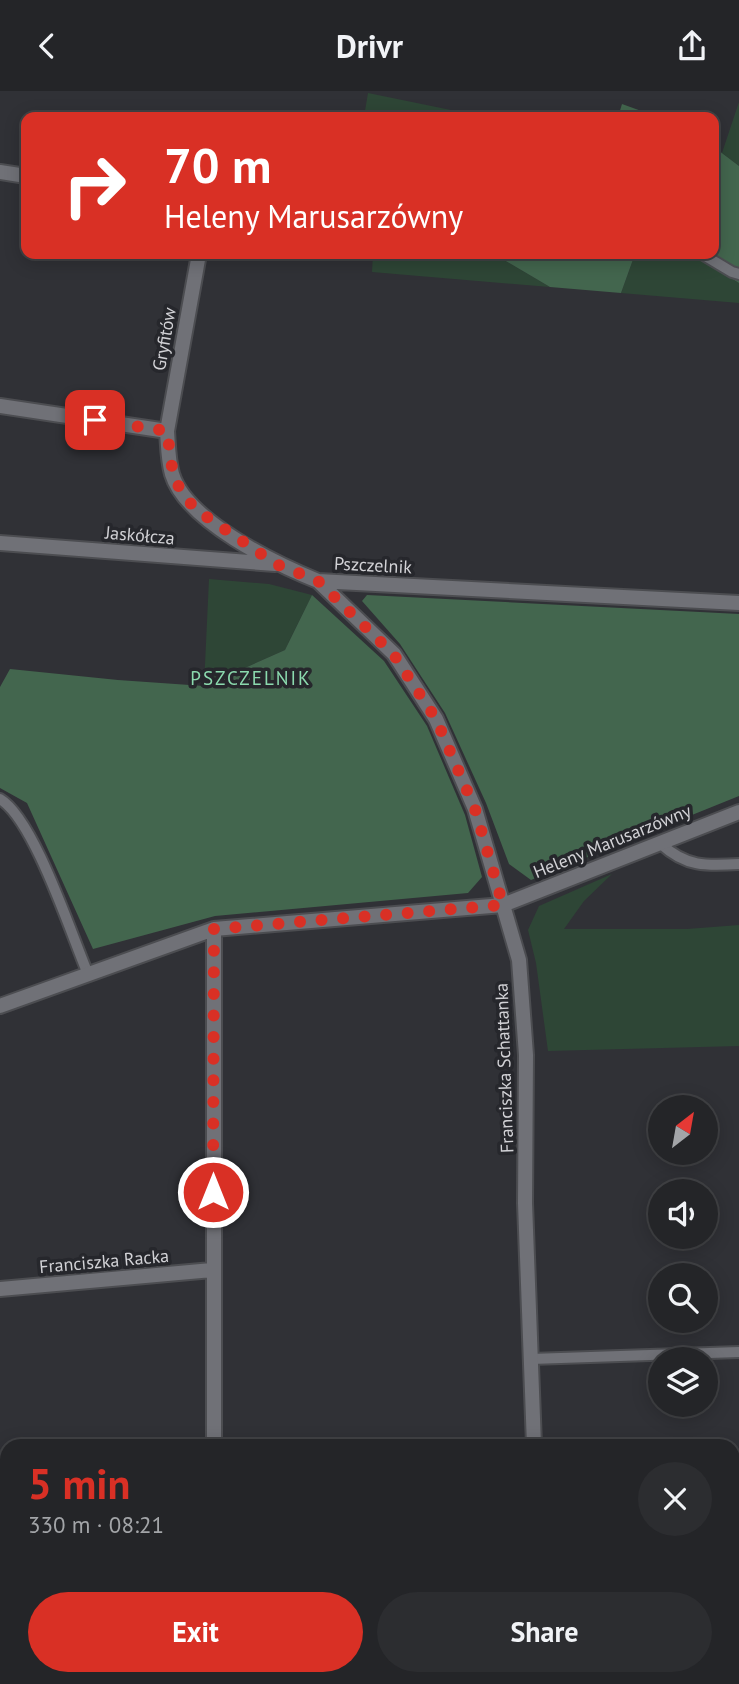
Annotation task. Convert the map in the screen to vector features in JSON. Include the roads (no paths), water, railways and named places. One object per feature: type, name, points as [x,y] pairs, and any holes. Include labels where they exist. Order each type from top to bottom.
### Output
[{"type":"street","points":[[0,172],[21,175]]},
{"type":"street","name":"Gryfitów","points":[[167,431],[198,259]]},
{"type":"street","points":[[0,406],[167,431]]},
{"type":"street","name":"Pszczelnik","points":[[167,431],[173,475],[184,497],[201,513],[276,564],[318,581],[739,603]]},
{"type":"street","name":"Jaskółcza","points":[[0,543],[276,564]]},
{"type":"street","name":"Franciszka Schattanka","points":[[318,581],[394,655],[436,719],[475,809],[519,960],[526,1055],[525,1203],[534,1439]]},
{"type":"street","name":"Heleny Marusarzówny","points":[[0,1006],[214,929],[503,905],[739,811]]},
{"type":"street","points":[[214,929],[214,1439]]},
{"type":"street","name":"Franciszka Racka","points":[[0,1289],[212,1271]]},
{"type":"lane","points":[[710,259],[739,274]]},
{"type":"lane","points":[[0,799],[9,804],[35,844],[88,974]]},
{"type":"lane","points":[[661,844],[687,863],[739,864]]},
{"type":"lane","points":[[531,1359],[739,1352]]},
{"type":"district","name":"PSZCZELNIK","points":[[251,678]]}]
